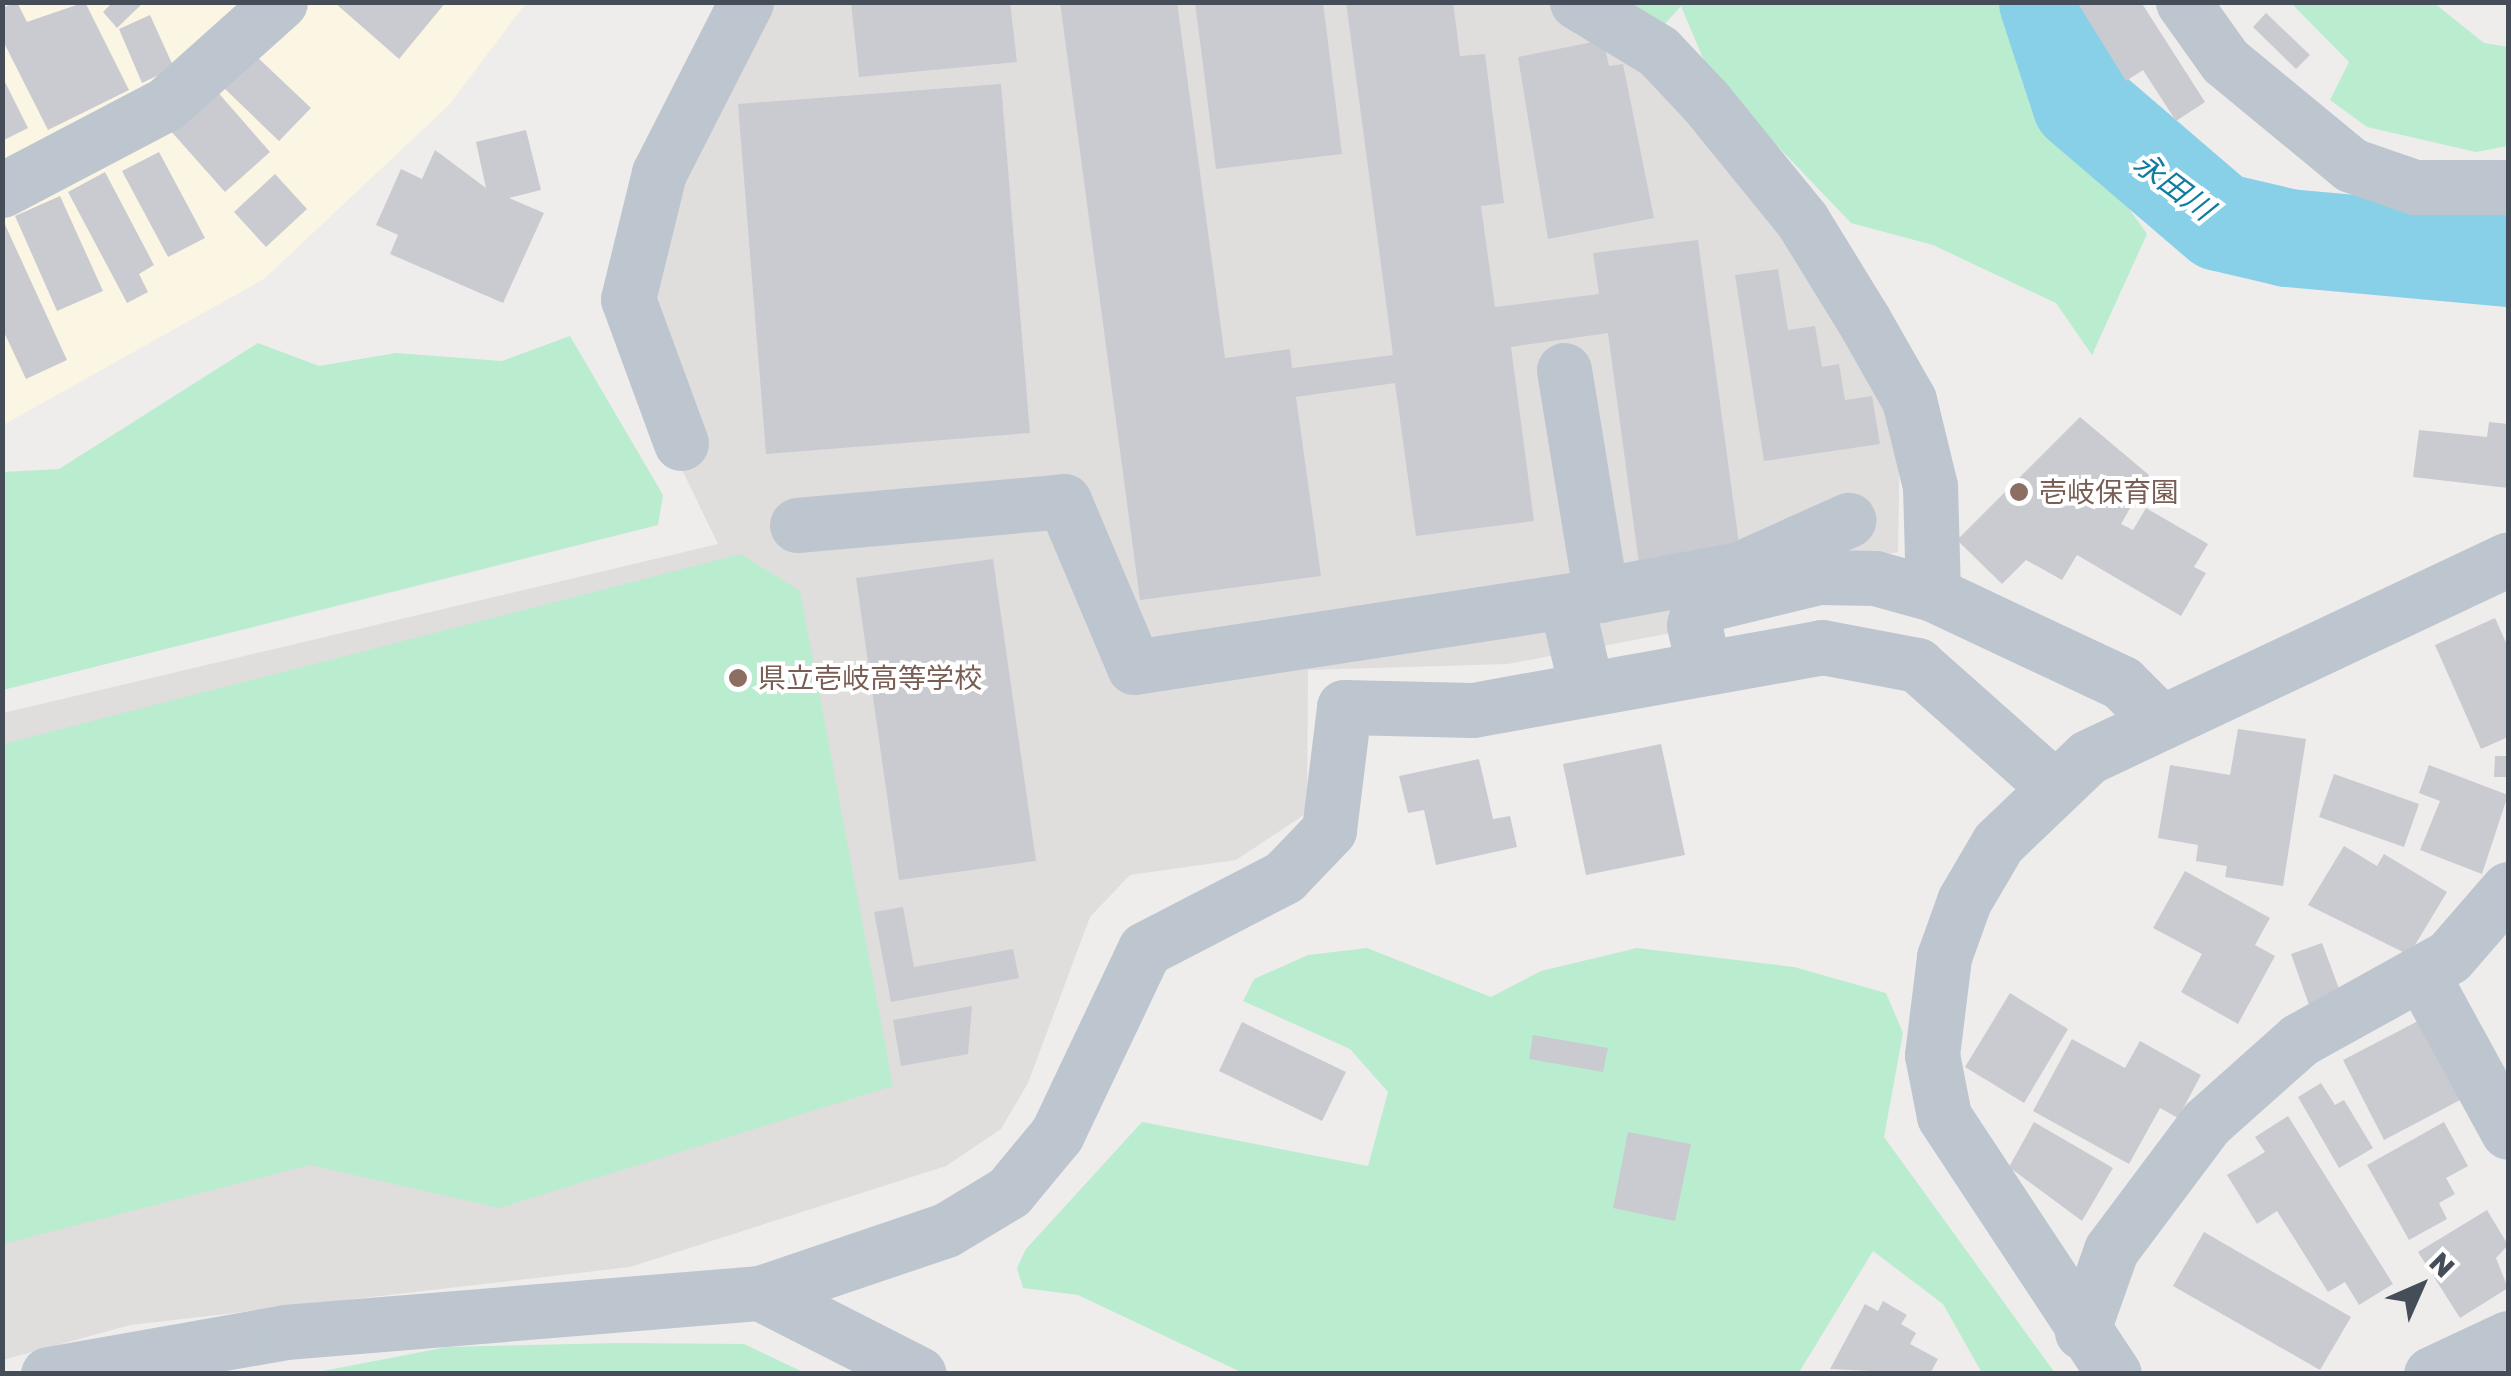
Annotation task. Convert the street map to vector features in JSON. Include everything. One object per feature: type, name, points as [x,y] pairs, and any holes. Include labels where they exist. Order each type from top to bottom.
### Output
[{"type":"street","points":[[2,190],[166,104],[280,2]]},
{"type":"street","points":[[681,443],[628,299],[659,173],[746,2]]},
{"type":"street","points":[[1577,2],[1658,51],[1706,102],[1802,220],[1864,319],[1910,400],[1930,486],[1933,594]]},
{"type":"street","points":[[2182,2],[2226,61],[2351,165],[2416,187],[2508,187]]},
{"type":"street","points":[[1564,370],[1584,598],[1586,687]]},
{"type":"street","points":[[797,525],[1064,501],[1134,667],[1584,598],[1739,569],[1848,520]]},
{"type":"street","points":[[2098,1352],[1944,1116],[1932,1055],[1944,957],[1964,900],[2051,784],[2158,719],[2508,559]]},
{"type":"street","points":[[1704,664],[1694,626],[1700,606],[1819,577],[1875,578],[1933,594],[2122,684],[2158,719]]},
{"type":"street","points":[[48,1374],[285,1332],[760,1293],[946,1230],[1009,1192],[1058,1134],[1144,950],[1284,877],[1329,830],[1344,707],[1473,710],[1704,664],[1822,647],[1917,665],[2051,784]]},
{"type":"street","points":[[2098,1352],[2112,1250],[2206,1123],[2300,1040],[2421,972],[2485,924],[2508,889]]},
{"type":"street","points":[[2421,972],[2508,1132]]},
{"type":"street","points":[[760,1293],[819,1331],[919,1374]]},
{"type":"street","points":[[2431,1374],[2508,1338]]},
{"type":"shaded area","points":[[3,3],[526,3],[449,105],[264,279],[3,425]]},
{"type":"shaded area","name":"県立壱岐高等学校","points":[[715,3],[1555,3],[1625,42],[1700,124],[1804,270],[1900,437],[1898,552],[1690,596],[1676,632],[1508,664],[1308,670],[1307,813],[1236,860],[1130,875],[1090,917],[1028,1083],[1001,1129],[946,1166],[630,1267],[130,1325],[3,1360],[3,713],[718,544],[608,317]]},
{"type":"green space","points":[[1618,3],[2033,3],[2046,92],[2147,234],[2092,355],[2056,303],[1933,245],[1851,223],[1710,75],[1681,6],[1663,26]]},
{"type":"green space","points":[[2291,3],[2434,3],[2484,43],[2508,47],[2508,146],[2476,152],[2367,127],[2330,100],[2349,62]]},
{"type":"green space","points":[[570,336],[663,495],[658,525],[3,690],[3,472],[59,469],[258,343],[319,366],[396,353],[502,361]]},
{"type":"green space","points":[[741,554],[800,591],[893,1086],[499,1208],[310,1165],[3,1244],[3,744]]},
{"type":"green space","points":[[1367,948],[1491,997],[1541,971],[1637,948],[1794,967],[1886,993],[1903,1033],[1884,1137],[2055,1373],[1982,1373],[1943,1304],[1873,1251],[1798,1374],[1243,1373],[1078,1295],[1023,1288],[1017,1268],[1026,1249],[1142,1122],[1368,1166],[1388,1092],[1350,1049],[1243,1001],[1254,979],[1308,955]]},
{"type":"green space","points":[[744,1344],[805,1373],[313,1373],[447,1347]]},
{"type":"building","points":[[17,2],[27,22],[85,2],[129,90],[48,130],[2,39],[2,8]]},
{"type":"building","points":[[113,2],[144,2],[117,28],[103,12]]},
{"type":"building","points":[[334,2],[446,2],[399,59]]},
{"type":"building","points":[[851,2],[1010,2],[1017,62],[859,77]]},
{"type":"building","points":[[1060,2],[1177,2],[1225,358],[1290,349],[1292,368],[1393,355],[1346,2],[1453,2],[1460,56],[1485,54],[1504,203],[1481,206],[1495,307],[1599,294],[1593,253],[1698,240],[1740,551],[1639,564],[1608,333],[1511,347],[1534,521],[1416,536],[1395,383],[1296,397],[1321,576],[1140,600]]},
{"type":"building","points":[[1195,2],[1323,2],[1342,154],[1216,169]]},
{"type":"building","points":[[2077,2],[2141,2],[2205,102],[2176,121],[2143,70],[2126,81]]},
{"type":"building","points":[[2266,13],[2310,55],[2296,69],[2253,27]]},
{"type":"building","points":[[150,15],[174,68],[142,83],[119,29]]},
{"type":"building","points":[[1603,40],[1609,66],[1623,64],[1654,218],[1548,239],[1518,57]]},
{"type":"building","points":[[255,55],[311,108],[279,141],[224,88]]},
{"type":"building","points":[[2,76],[28,128],[2,141]]},
{"type":"building","points":[[1001,84],[1030,433],[766,454],[738,104]]},
{"type":"building","points":[[215,89],[270,152],[225,192],[169,129]]},
{"type":"building","points":[[526,130],[541,190],[509,198],[544,213],[503,303],[390,254],[398,235],[376,225],[401,169],[422,179],[435,150],[486,188],[476,142]]},
{"type":"building","points":[[159,152],[205,238],[168,257],[122,171]]},
{"type":"building","points":[[105,172],[154,265],[139,274],[148,292],[127,303],[68,192]]},
{"type":"building","points":[[275,174],[307,209],[266,247],[234,212]]},
{"type":"building","points":[[60,196],[103,291],[57,311],[15,216]]},
{"type":"building","points":[[2,218],[67,360],[26,379],[2,328]]},
{"type":"building","points":[[1778,269],[1788,330],[1815,326],[1822,367],[1839,364],[1845,400],[1872,396],[1880,444],[1764,461],[1735,275]]},
{"type":"building","points":[[2080,417],[2149,475],[2121,524],[2133,530],[2146,508],[2208,544],[2194,567],[2206,573],[2181,616],[2077,555],[2062,580],[2026,560],[2002,584],[1957,540]]},
{"type":"building","points":[[2489,422],[2508,424],[2508,488],[2413,477],[2419,430],[2487,437]]},
{"type":"building","points":[[993,559],[1036,861],[899,880],[856,578]]},
{"type":"building","points":[[2495,618],[2508,647],[2508,737],[2481,749],[2435,645]]},
{"type":"building","points":[[2238,729],[2306,739],[2283,886],[2225,877],[2227,866],[2196,861],[2198,845],[2158,838],[2170,765],[2230,775]]},
{"type":"building","points":[[1661,744],[1685,855],[1586,875],[1563,764]]},
{"type":"building","points":[[2495,756],[2508,756],[2508,777],[2494,777]]},
{"type":"building","points":[[1479,759],[1493,819],[1510,816],[1517,847],[1436,865],[1424,810],[1408,813],[1399,776]]},
{"type":"building","points":[[2429,765],[2508,795],[2482,874],[2420,850],[2440,801],[2419,793]]},
{"type":"building","points":[[2334,774],[2419,804],[2404,847],[2319,817]]},
{"type":"building","points":[[2344,846],[2377,866],[2384,854],[2447,892],[2409,955],[2308,905]]},
{"type":"building","points":[[2185,871],[2270,918],[2255,945],[2275,956],[2238,1024],[2181,992],[2202,954],[2153,928]]},
{"type":"building","points":[[903,907],[914,967],[1013,949],[1019,978],[891,1002],[874,912]]},
{"type":"building","points":[[2322,943],[2341,994],[2309,1005],[2291,954]]},
{"type":"building","points":[[2010,993],[2068,1029],[2024,1103],[1965,1067]]},
{"type":"building","points":[[972,1006],[968,1054],[901,1066],[893,1020]]},
{"type":"building","points":[[2422,1019],[2464,1098],[2384,1140],[2343,1060]]},
{"type":"building","points":[[1242,1022],[1346,1072],[1322,1121],[1219,1071]]},
{"type":"building","points":[[1533,1035],[1608,1048],[1603,1072],[1529,1059]]},
{"type":"building","points":[[2072,1039],[2125,1068],[2140,1041],[2201,1075],[2178,1118],[2160,1108],[2129,1164],[2033,1111]]},
{"type":"building","points":[[2321,1083],[2335,1105],[2344,1100],[2373,1148],[2339,1168],[2298,1097]]},
{"type":"building","points":[[2288,1116],[2393,1284],[2359,1305],[2345,1282],[2328,1292],[2277,1211],[2257,1224],[2227,1175],[2265,1152],[2255,1137]]},
{"type":"building","points":[[2034,1122],[2113,1168],[2082,1221],[2009,1167]]},
{"type":"building","points":[[2444,1122],[2468,1166],[2446,1178],[2455,1194],[2439,1203],[2447,1219],[2409,1240],[2367,1165]]},
{"type":"building","points":[[1628,1132],[1691,1144],[1675,1221],[1613,1208]]},
{"type":"building","points":[[2487,1210],[2508,1245],[2496,1258],[2508,1288],[2460,1318],[2418,1252]]},
{"type":"building","points":[[2204,1232],[2351,1317],[2320,1370],[2173,1286]]},
{"type":"building","points":[[1883,1301],[1907,1315],[1901,1324],[1916,1333],[1910,1344],[1938,1359],[1930,1374],[1830,1369],[1865,1304],[1878,1311]]},
{"type":"waterway","name":"永田川","points":[[2048,2],[2081,103],[2220,222],[2288,238],[2508,258]]},
{"type":"place","name":"壱岐保育園","points":[[2019,492]]},
{"type":"place","name":"県立壱岐高等学校","points":[[738,678]]}]
